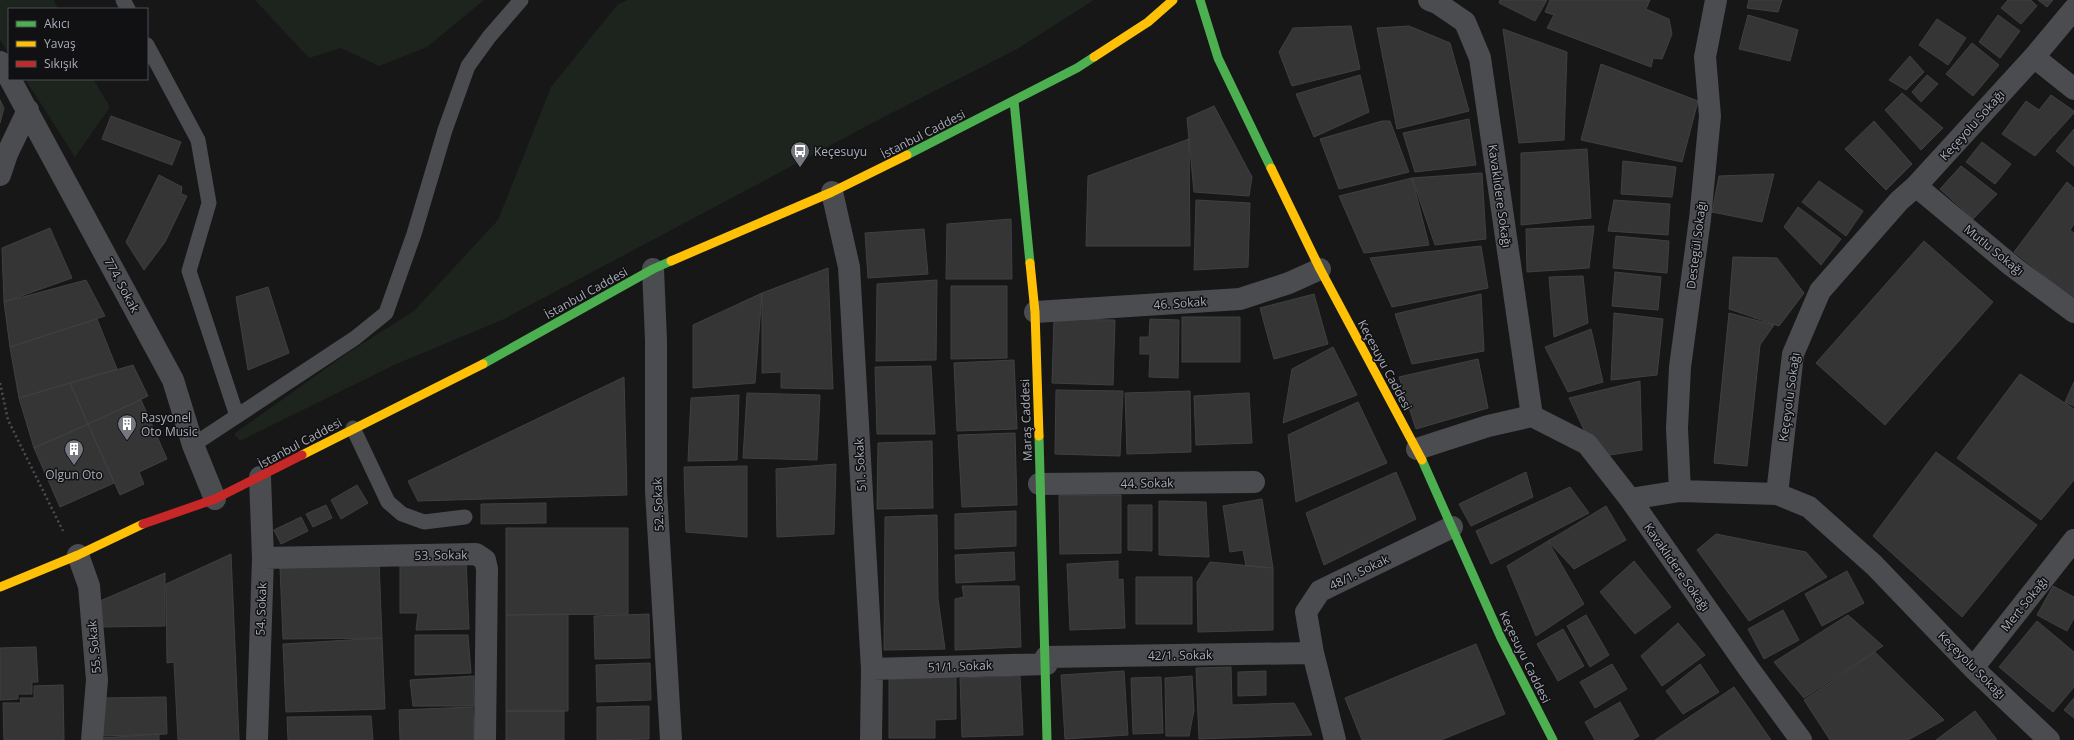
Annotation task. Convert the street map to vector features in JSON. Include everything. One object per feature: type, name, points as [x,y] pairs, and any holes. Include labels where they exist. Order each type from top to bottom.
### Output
[{"type":"street","name":"İstanbul Caddesi","points":[[0,587],[78,556],[154,519],[215,499],[353,428],[487,362],[653,269],[832,192],[1014,101],[1083,64],[1148,22],[1173,0]]},
{"type":"street","name":"Keçesuyu Caddesi","points":[[1200,0],[1218,58],[1320,269],[1417,449],[1502,638],[1553,740]]},
{"type":"street","name":"Kavaklıdere Sokağı","points":[[1429,0],[1437,3],[1465,22],[1480,58],[1532,416],[1587,444],[1630,499],[1749,669],[1801,740]]},
{"type":"street","points":[[1701,0],[1705,57]]},
{"type":"street","name":"Destegül Sokağı","points":[[1680,491],[1677,428],[1680,367],[1700,219],[1710,116],[1705,57],[1716,0]]},
{"type":"street","name":"Keçeyolu Sokağı","points":[[2049,740],[1973,668],[1874,565],[1809,507],[1777,494],[1792,354],[1820,290],[1898,201],[1916,186],[2034,57],[2074,9]]},
{"type":"street","points":[[2034,57],[2074,88]]},
{"type":"street","name":"774. Sokak","points":[[0,62],[8,75]]},
{"type":"street","name":"774. Sokak","points":[[11,80],[173,380],[193,445],[215,499]]},
{"type":"street","name":"Maraş Caddesi","points":[[1014,101],[1034,312],[1046,660],[1047,740]]},
{"type":"street","points":[[0,175],[7,154],[28,110]]},
{"type":"street","name":"Mutlu Sokağı","points":[[1916,186],[2012,266],[2074,312]]},
{"type":"street","name":"51. Sokak","points":[[832,192],[849,267],[872,669],[871,740]]},
{"type":"street","name":"52. Sokak","points":[[653,269],[656,340],[656,490],[671,740]]},
{"type":"street","name":"46. Sokak","points":[[1034,312],[1240,299],[1289,283],[1320,269]]},
{"type":"street","points":[[1417,449],[1488,426],[1532,416]]},
{"type":"street","name":"54. Sokak","points":[[257,740],[263,558],[260,477]]},
{"type":"street","name":"44. Sokak","points":[[1039,484],[1254,482]]},
{"type":"street","points":[[1630,499],[1680,491],[1777,494]]},
{"type":"street","name":"48/1. Sokak","points":[[1335,740],[1313,653],[1306,612],[1320,591],[1452,527]]},
{"type":"street","name":"Mert Sokağı","points":[[1973,668],[2067,564],[2074,540]]},
{"type":"street","name":"53. Sokak","points":[[263,558],[476,554],[485,560],[485,740]]},
{"type":"street","name":"55. Sokak","points":[[78,556],[89,586],[97,680],[92,740]]},
{"type":"street","name":"42/1. Sokak","points":[[1046,660],[1313,653]]},
{"type":"street","name":"51/1. Sokak","points":[[872,669],[1046,660]]},
{"type":"lane","points":[[193,445],[355,338],[386,313],[414,234],[445,130],[468,66],[488,37],[521,0]]},
{"type":"lane","points":[[148,47],[198,140],[209,203],[189,271],[237,416]]},
{"type":"lane","points":[[353,428],[388,502],[402,514],[424,522],[465,517]]},
{"type":"path","points":[[0,383],[8,420],[58,522]]},
{"type":"shaded area","points":[[0,0],[54,0],[58,8],[8,8],[8,52],[0,40]]},
{"type":"shaded area","points":[[255,0],[484,0],[427,47],[379,66],[341,48],[309,58]]},
{"type":"shaded area","points":[[628,0],[1094,0],[1017,49],[878,120],[504,319],[394,365],[240,441],[234,434],[346,354],[414,311],[498,220],[551,87],[618,4]]},
{"type":"shaded area","points":[[26,80],[94,80],[110,107],[75,157]]},
{"type":"building","points":[[1500,0],[1547,0],[1535,21],[1499,3]]},
{"type":"building","points":[[1550,0],[1650,0],[1646,9],[1669,19],[1672,34],[1662,59],[1653,58],[1651,67],[1547,28],[1554,15],[1545,12]]},
{"type":"building","points":[[1749,0],[1782,0],[1778,12],[1747,8]]},
{"type":"building","points":[[2008,0],[2031,0],[2037,6],[2021,24],[2001,8]]},
{"type":"building","points":[[2038,0],[2053,0],[2047,7]]},
{"type":"building","points":[[1748,15],[1798,30],[1790,61],[1739,49]]},
{"type":"building","points":[[1998,15],[2020,31],[2000,58],[1979,42]]},
{"type":"building","points":[[1937,19],[1966,38],[1948,65],[1919,45]]},
{"type":"building","points":[[1351,26],[1360,69],[1292,86],[1279,52],[1293,28]]},
{"type":"building","points":[[1409,26],[1450,43],[1469,111],[1397,129],[1377,28]]},
{"type":"building","points":[[1503,29],[1567,52],[1564,140],[1519,143]]},
{"type":"building","points":[[1972,43],[1999,65],[1973,96],[1946,74]]},
{"type":"building","points":[[1910,56],[1924,72],[1906,90],[1889,80]]},
{"type":"building","points":[[1601,64],[1698,101],[1682,162],[1581,140]]},
{"type":"building","points":[[1360,75],[1369,112],[1314,137],[1296,94]]},
{"type":"building","points":[[1927,75],[1938,84],[1921,102],[1912,92]]},
{"type":"building","points":[[1902,93],[1943,128],[1921,150],[1885,110]]},
{"type":"building","points":[[2051,95],[2074,111],[2074,113],[2035,156],[2002,134],[2026,101],[2039,110]]},
{"type":"building","points":[[0,100],[4,108],[0,123]]},
{"type":"building","points":[[1214,106],[1252,177],[1249,196],[1194,192],[1187,118]]},
{"type":"building","points":[[111,116],[181,142],[172,165],[102,139]]},
{"type":"building","points":[[1469,119],[1476,165],[1415,172],[1403,133]]},
{"type":"building","points":[[1382,121],[1390,121],[1409,172],[1339,189],[1320,139]]},
{"type":"building","points":[[1874,121],[1912,164],[1886,190],[1845,149]]},
{"type":"building","points":[[2074,129],[2074,166],[2056,151]]},
{"type":"building","points":[[1189,139],[1190,246],[1086,246],[1088,176]]},
{"type":"building","points":[[1982,142],[2011,164],[1995,184],[1966,162]]},
{"type":"building","points":[[1587,149],[1591,218],[1521,225],[1521,153]]},
{"type":"building","points":[[1623,161],[1676,167],[1672,197],[1621,194]]},
{"type":"building","points":[[1961,166],[1997,194],[1973,219],[1940,189]]},
{"type":"building","points":[[1482,173],[1486,239],[1435,245],[1412,178]]},
{"type":"building","points":[[1774,174],[1762,222],[1712,212],[1719,176]]},
{"type":"building","points":[[159,175],[182,187],[181,194],[187,196],[165,242],[144,270],[126,242]]},
{"type":"building","points":[[1412,178],[1429,245],[1364,253],[1339,196]]},
{"type":"building","points":[[1819,181],[1863,211],[1846,236],[1802,202]]},
{"type":"building","points":[[2067,182],[2074,188],[2074,224],[2070,230],[2074,233],[2074,299],[2014,252]]},
{"type":"building","points":[[1196,200],[1250,203],[1248,267],[1194,270]]},
{"type":"building","points":[[1614,200],[1670,204],[1668,235],[1608,231]]},
{"type":"building","points":[[1798,207],[1841,239],[1821,265],[1784,227]]},
{"type":"building","points":[[1011,219],[1012,279],[946,279],[947,224]]},
{"type":"building","points":[[1594,226],[1589,268],[1527,272],[1526,229]]},
{"type":"building","points":[[50,228],[72,278],[4,302],[2,248]]},
{"type":"building","points":[[924,229],[928,274],[868,278],[865,233]]},
{"type":"building","points":[[1616,236],[1669,241],[1667,273],[1613,268]]},
{"type":"building","points":[[1924,241],[1993,302],[1885,425],[1816,363]]},
{"type":"building","points":[[1481,246],[1488,288],[1392,307],[1370,258]]},
{"type":"building","points":[[1733,257],[1777,258],[1804,293],[1779,326],[1729,309]]},
{"type":"building","points":[[828,268],[833,389],[781,388],[781,372],[762,373],[762,293]]},
{"type":"building","points":[[1615,272],[1661,277],[1658,310],[1612,306]]},
{"type":"building","points":[[1583,276],[1588,323],[1554,337],[1549,277]]},
{"type":"building","points":[[86,280],[105,316],[10,347],[4,302]]},
{"type":"building","points":[[937,280],[936,360],[876,361],[877,284]]},
{"type":"building","points":[[951,286],[1007,286],[1007,358],[951,359]]},
{"type":"building","points":[[268,287],[289,353],[248,370],[236,297]]},
{"type":"building","points":[[762,293],[755,383],[693,388],[693,325]]},
{"type":"building","points":[[1314,294],[1328,344],[1274,359],[1260,308]]},
{"type":"building","points":[[1481,294],[1484,351],[1412,364],[1395,314]]},
{"type":"building","points":[[1614,313],[1663,319],[1657,375],[1611,380]]},
{"type":"building","points":[[1729,313],[1774,325],[1760,345],[1747,466],[1714,463]]},
{"type":"building","points":[[1182,317],[1240,317],[1240,362],[1182,362]]},
{"type":"building","points":[[97,319],[117,369],[19,398],[10,347]]},
{"type":"building","points":[[1054,319],[1115,320],[1113,385],[1052,383]]},
{"type":"building","points":[[1150,319],[1179,320],[1178,378],[1149,377],[1150,354],[1140,354],[1140,337],[1149,337]]},
{"type":"building","points":[[1591,329],[1603,382],[1568,392],[1545,347]]},
{"type":"building","points":[[1333,347],[1357,395],[1283,423],[1292,369]]},
{"type":"building","points":[[1478,359],[1488,408],[1416,429],[1399,377]]},
{"type":"building","points":[[1014,360],[1017,429],[957,431],[954,363]]},
{"type":"building","points":[[133,365],[148,396],[88,424],[70,383]]},
{"type":"building","points":[[931,366],[935,434],[877,434],[875,367]]},
{"type":"building","points":[[2020,374],[2074,409],[2074,480],[2041,520],[1957,458]]},
{"type":"building","points":[[624,377],[627,495],[418,501],[408,481]]},
{"type":"building","points":[[1640,381],[1642,450],[1597,457],[1569,398]]},
{"type":"building","points":[[2074,382],[2074,406],[2065,402]]},
{"type":"building","points":[[70,383],[88,424],[34,448],[19,398]]},
{"type":"building","points":[[1056,390],[1123,391],[1120,456],[1055,454]]},
{"type":"building","points":[[1190,391],[1191,452],[1127,454],[1125,393]]},
{"type":"building","points":[[747,393],[820,395],[817,460],[743,458]]},
{"type":"building","points":[[1249,393],[1252,443],[1196,445],[1194,396]]},
{"type":"building","points":[[739,395],[737,460],[688,461],[691,398]]},
{"type":"building","name":"Rasyonel Oto Music","points":[[141,400],[167,459],[139,472],[144,484],[120,495],[88,424]]},
{"type":"building","points":[[1358,402],[1387,463],[1296,502],[1288,435]]},
{"type":"building","name":"Olgun Oto","points":[[88,424],[114,483],[60,507],[34,448]]},
{"type":"building","points":[[1015,433],[1017,505],[962,507],[958,435]]},
{"type":"building","points":[[932,441],[933,508],[877,509],[878,443]]},
{"type":"building","points":[[1936,452],[2037,525],[1962,617],[1873,536]]},
{"type":"building","points":[[836,464],[834,534],[777,537],[776,469]]},
{"type":"building","points":[[747,466],[747,537],[686,532],[684,467]]},
{"type":"building","points":[[1396,472],[1416,519],[1324,565],[1306,513]]},
{"type":"building","points":[[1526,472],[1533,497],[1471,526],[1459,504]]},
{"type":"building","points":[[357,485],[368,503],[341,519],[331,500]]},
{"type":"building","points":[[1570,487],[1589,513],[1491,564],[1476,531]]},
{"type":"building","points":[[1059,495],[1121,495],[1121,553],[1060,554]]},
{"type":"building","points":[[1262,499],[1273,568],[1246,566],[1243,550],[1230,552],[1223,506]]},
{"type":"building","points":[[1159,501],[1206,502],[1209,557],[1159,555]]},
{"type":"building","points":[[546,503],[546,523],[481,524],[481,504]]},
{"type":"building","points":[[326,505],[332,518],[313,527],[306,514]]},
{"type":"building","points":[[1128,505],[1152,505],[1152,551],[1128,550]]},
{"type":"building","points":[[1606,506],[1626,540],[1574,569],[1548,541]]},
{"type":"building","points":[[1016,511],[1016,546],[955,549],[955,514]]},
{"type":"building","points":[[937,515],[938,599],[945,649],[884,650],[885,517]]},
{"type":"building","points":[[301,517],[308,531],[281,544],[274,530]]},
{"type":"building","points":[[506,528],[628,528],[628,614],[506,615]]},
{"type":"building","points":[[1716,534],[1806,552],[1827,577],[1749,621],[1697,550]]},
{"type":"building","points":[[1548,541],[1584,604],[1536,636],[1507,566]]},
{"type":"building","points":[[1014,552],[1015,580],[956,583],[955,555]]},
{"type":"building","points":[[231,554],[239,740],[178,740],[174,662],[167,663],[166,584]]},
{"type":"building","points":[[400,559],[466,559],[469,629],[416,630],[418,613],[400,613]]},
{"type":"building","points":[[379,561],[382,638],[283,639],[280,567]]},
{"type":"building","points":[[1118,561],[1118,580],[1123,579],[1125,628],[1070,630],[1067,564]]},
{"type":"building","points":[[1634,561],[1671,607],[1635,634],[1600,592]]},
{"type":"building","points":[[1210,562],[1273,568],[1273,630],[1198,632],[1197,582]]},
{"type":"building","points":[[1847,571],[1864,603],[1822,626],[1805,594]]},
{"type":"building","points":[[165,573],[165,626],[100,627],[100,601]]},
{"type":"building","points":[[1136,577],[1192,577],[1192,624],[1136,624]]},
{"type":"building","points":[[962,586],[1019,586],[1021,647],[955,650],[955,599],[964,597]]},
{"type":"building","points":[[2053,586],[2074,597],[2074,618],[2067,631],[2037,615]]},
{"type":"building","points":[[1783,610],[1799,640],[1764,659],[1748,629]]},
{"type":"building","points":[[568,614],[568,711],[506,711],[506,615]]},
{"type":"building","points":[[649,614],[650,658],[595,659],[594,616]]},
{"type":"building","points":[[1586,615],[1609,655],[1590,667],[1567,626]]},
{"type":"building","points":[[1848,615],[1883,646],[1804,698],[1774,662]]},
{"type":"building","points":[[2037,621],[2074,652],[2074,687],[2053,712],[1999,667]]},
{"type":"building","points":[[1678,623],[1705,655],[1662,686],[1641,656]]},
{"type":"building","points":[[1563,629],[1584,666],[1558,681],[1537,644]]},
{"type":"building","points":[[415,635],[468,635],[471,673],[415,675]]},
{"type":"building","points":[[382,638],[385,709],[286,712],[283,644]]},
{"type":"building","points":[[1476,644],[1505,714],[1441,740],[1362,740],[1345,698]]},
{"type":"building","points":[[36,647],[38,682],[32,682],[32,694],[18,694],[18,699],[0,700],[0,648]]},
{"type":"building","points":[[1875,652],[1944,720],[1908,740],[1830,740],[1804,700]]},
{"type":"building","points":[[650,663],[651,700],[597,702],[596,665]]},
{"type":"building","points":[[1612,664],[1627,689],[1595,708],[1580,682]]},
{"type":"building","points":[[1700,664],[1719,692],[1683,714],[1666,691]]},
{"type":"building","points":[[1231,667],[1232,705],[1294,703],[1312,735],[1199,739],[1196,668]]},
{"type":"building","points":[[1124,671],[1128,735],[1065,739],[1061,675]]},
{"type":"building","points":[[1266,671],[1266,695],[1238,696],[1238,672]]},
{"type":"building","points":[[474,676],[474,706],[413,706],[410,680]]},
{"type":"building","points":[[889,676],[956,676],[956,719],[935,720],[935,738],[889,738]]},
{"type":"building","points":[[1020,676],[1023,735],[962,737],[960,678]]},
{"type":"building","points":[[1192,676],[1194,710],[1189,736],[1166,736],[1165,678]]},
{"type":"building","points":[[1161,677],[1163,733],[1133,734],[1131,678]]},
{"type":"building","points":[[63,685],[64,740],[4,740],[3,703],[21,703],[20,698],[34,698],[34,686]]},
{"type":"building","points":[[1734,687],[1771,740],[1655,740]]},
{"type":"building","points":[[166,697],[167,734],[103,736],[102,698]]},
{"type":"building","points":[[2074,698],[2074,718],[2064,710]]},
{"type":"building","points":[[1620,702],[1639,736],[1632,740],[1595,740],[1585,722]]},
{"type":"building","points":[[649,706],[649,739],[597,740],[597,707]]},
{"type":"building","points":[[473,707],[474,740],[400,740],[399,710]]},
{"type":"building","points":[[506,711],[564,711],[564,740],[506,740]]},
{"type":"building","points":[[1975,711],[1997,740],[1936,740]]},
{"type":"building","points":[[371,716],[373,740],[288,740],[287,717]]},
{"type":"building","points":[[159,734],[159,740],[103,740],[102,738]]},
{"type":"traffic: fast","points":[[1200,0],[1218,58],[1271,168]]},
{"type":"traffic: fast","points":[[907,155],[1077,68],[1094,57]]},
{"type":"traffic: fast","points":[[1014,101],[1030,263]]},
{"type":"traffic: fast","points":[[483,364],[653,269],[671,261]]},
{"type":"traffic: fast","points":[[1039,436],[1047,740]]},
{"type":"traffic: fast","points":[[1422,460],[1501,638],[1553,740]]},
{"type":"traffic: slow","points":[[1094,57],[1148,22],[1173,0]]},
{"type":"traffic: slow","points":[[671,261],[832,192],[907,155]]},
{"type":"traffic: slow","points":[[1271,168],[1320,269],[1422,460]]},
{"type":"traffic: slow","points":[[1030,263],[1035,312],[1039,436]]},
{"type":"traffic: slow","points":[[302,455],[483,364]]},
{"type":"traffic: slow","points":[[0,587],[78,555],[143,524]]},
{"type":"traffic: jam","points":[[143,524],[215,499],[302,455]]},
{"type":"place","name":"Keçesuyu","points":[[800,168]]},
{"type":"place","name":"Rasyonel Oto Music","points":[[127,441]]},
{"type":"place","name":"Olgun Oto","points":[[74,466]]}]
